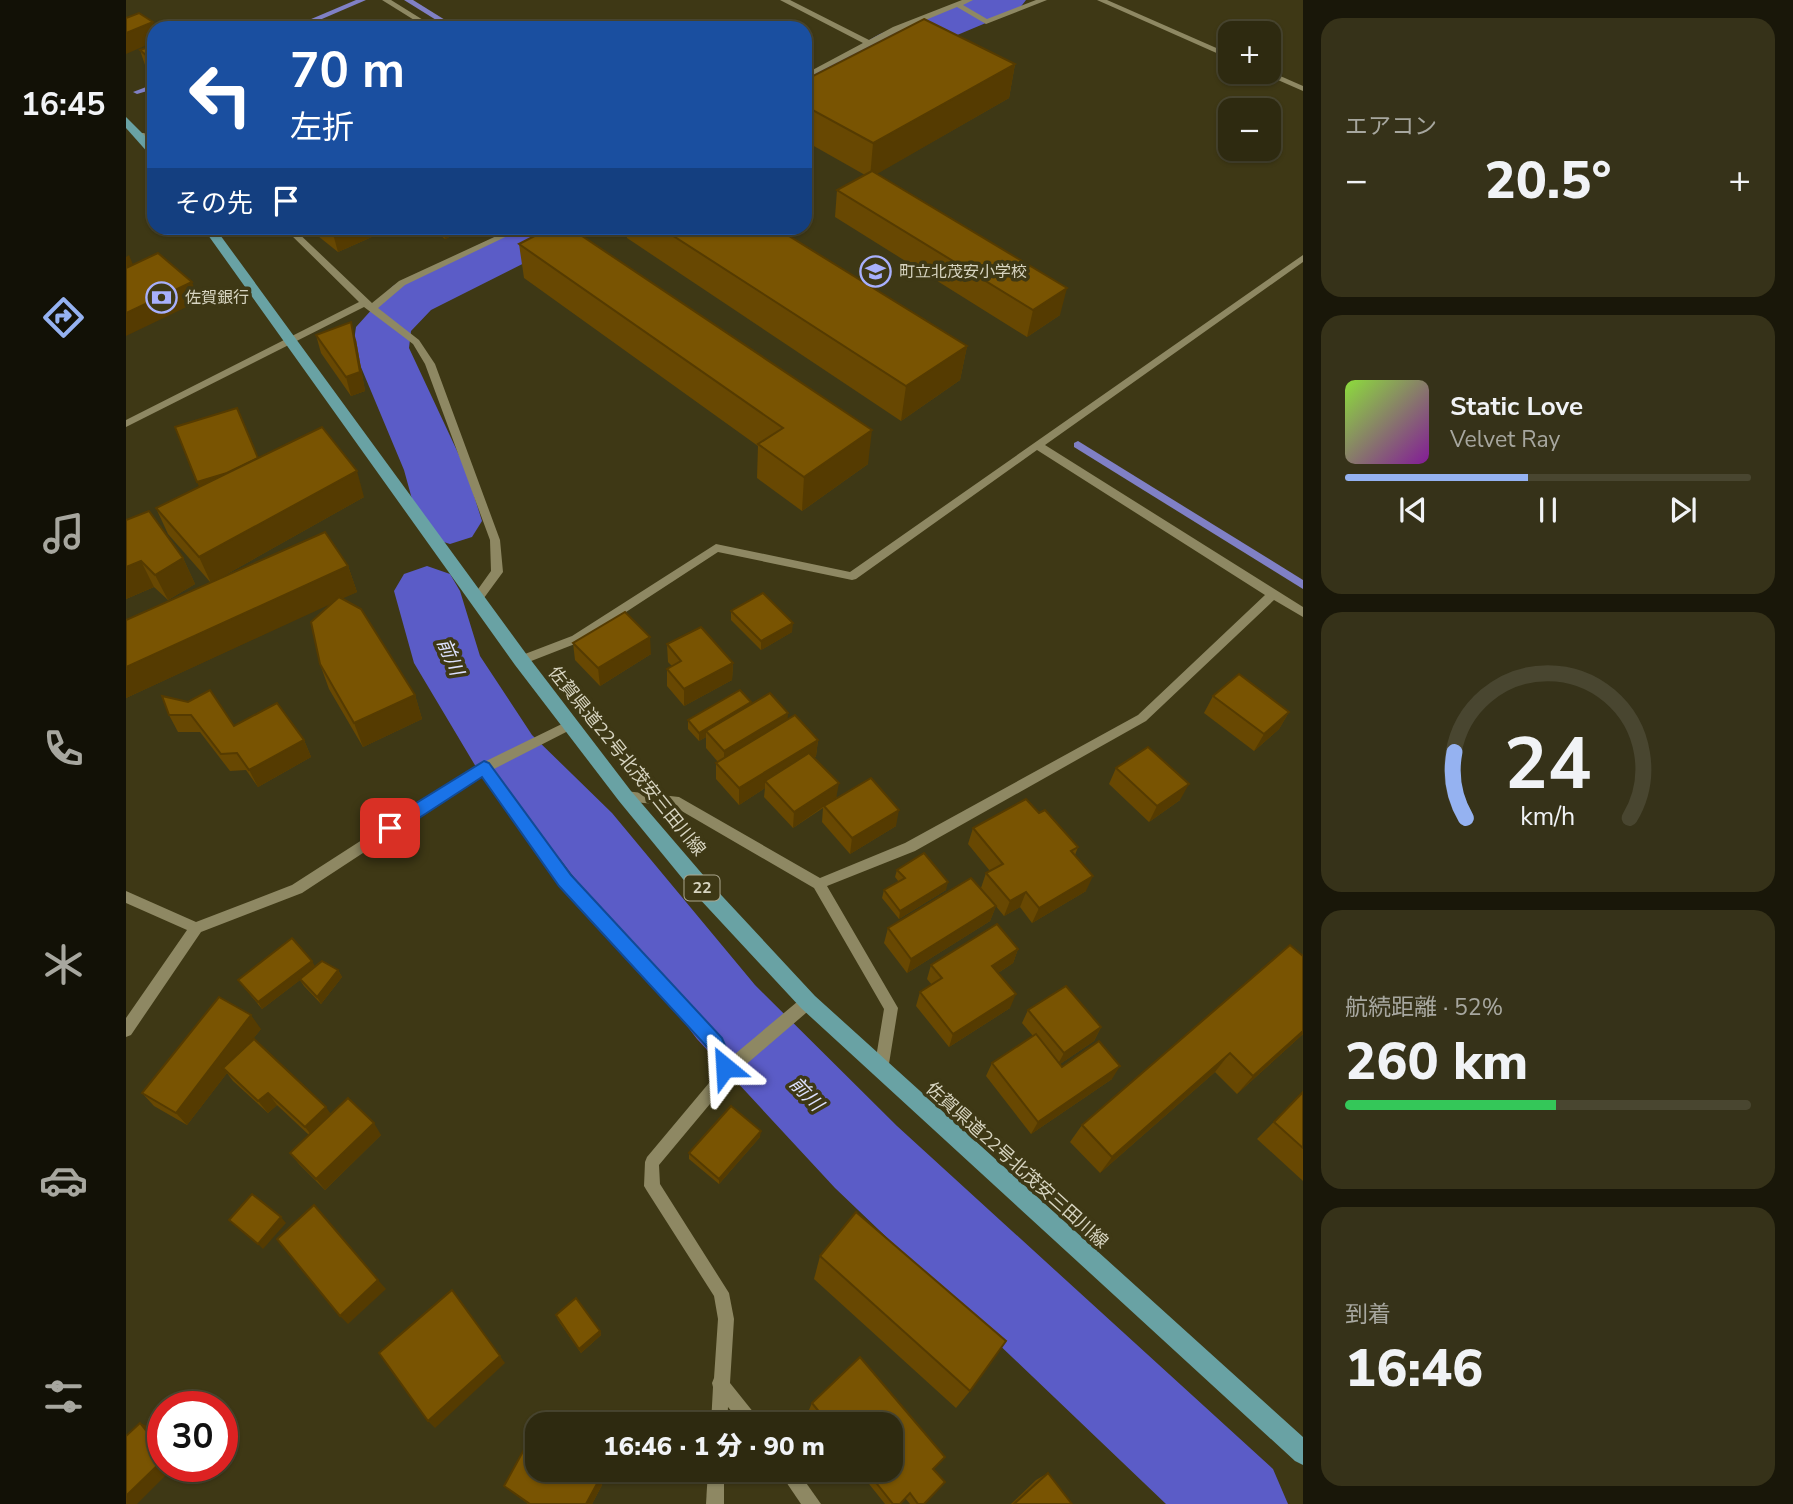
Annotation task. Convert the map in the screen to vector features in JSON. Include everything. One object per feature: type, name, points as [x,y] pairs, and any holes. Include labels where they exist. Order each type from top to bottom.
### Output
[{"type":"main road","points":[[126,121],[147,142]]},
{"type":"main road","name":"佐賀県道22号北茂安三田川線","points":[[214,235],[521,660],[625,796],[703,889],[808,1002],[1303,1453]]},
{"type":"street","points":[[386,0],[420,21]]},
{"type":"street","points":[[784,0],[869,43]]},
{"type":"street","points":[[812,73],[869,43],[969,0]]},
{"type":"street","points":[[960,6],[986,22],[1043,0]]},
{"type":"street","points":[[1101,0],[1218,52]]},
{"type":"street","points":[[1281,79],[1303,89]]},
{"type":"street","points":[[142,135],[147,138]]},
{"type":"street","points":[[295,235],[372,307],[416,342],[430,364],[495,540],[497,572],[477,599]]},
{"type":"street","points":[[126,424],[291,338],[372,307],[402,284],[505,235]]},
{"type":"street","points":[[521,660],[576,639],[716,548],[852,576],[1303,258]]},
{"type":"street","points":[[1038,446],[1303,613]]},
{"type":"street","points":[[819,884],[910,846],[1142,718],[1273,594]]},
{"type":"street","points":[[126,1030],[196,928],[297,889],[484,768],[570,725]]},
{"type":"street","points":[[484,768],[565,880],[716,1044],[731,1064]]},
{"type":"street","points":[[625,796],[675,801],[819,884],[891,1008],[881,1070]]},
{"type":"street","points":[[126,897],[196,928]]},
{"type":"street","points":[[719,1412],[726,1319],[721,1293],[652,1186],[652,1162],[720,1081],[731,1064],[773,1033],[808,1002]]},
{"type":"street","points":[[720,1383],[743,1412]]},
{"type":"street","points":[[715,1504],[716,1482]]},
{"type":"street","points":[[795,1482],[812,1504]]},
{"type":"building","points":[[139,13],[151,21],[126,33],[126,18]]},
{"type":"building","points":[[924,19],[1015,64],[873,143],[812,110],[812,76]]},
{"type":"building","points":[[872,171],[1067,288],[1033,310],[837,190]]},
{"type":"building","points":[[536,235],[580,235],[872,430],[804,477],[758,444],[783,428],[519,244]]},
{"type":"building","points":[[672,235],[787,235],[967,346],[906,386]]},
{"type":"building","points":[[158,253],[192,282],[126,313],[126,268]]},
{"type":"building","points":[[351,322],[360,372],[346,377],[316,335]]},
{"type":"building","points":[[237,408],[258,458],[227,473],[197,482],[175,427]]},
{"type":"building","points":[[322,427],[357,471],[199,557],[156,508]]},
{"type":"building","points":[[149,511],[183,558],[155,575],[141,561],[126,567],[126,520]]},
{"type":"building","points":[[325,532],[348,566],[126,667],[126,620]]},
{"type":"building","points":[[763,593],[793,623],[761,641],[731,611]]},
{"type":"building","points":[[339,597],[361,609],[415,695],[354,723],[320,664],[311,622]]},
{"type":"building","points":[[625,612],[650,637],[598,668],[573,643]]},
{"type":"building","points":[[701,627],[733,663],[684,689],[667,669],[681,661],[667,644]]},
{"type":"building","points":[[1239,674],[1289,712],[1264,734],[1213,696]]},
{"type":"building","points":[[210,690],[234,726],[277,703],[304,740],[249,770],[237,753],[221,754],[191,715],[169,715],[162,696],[188,702]]},
{"type":"building","points":[[740,690],[751,702],[699,733],[688,720]]},
{"type":"building","points":[[770,693],[788,713],[724,751],[706,731]]},
{"type":"building","points":[[795,715],[818,740],[739,788],[716,763]]},
{"type":"building","points":[[1148,747],[1189,784],[1157,806],[1116,768]]},
{"type":"building","points":[[809,753],[839,783],[794,812],[765,781]]},
{"type":"building","points":[[871,778],[899,810],[852,838],[824,806]]},
{"type":"building","points":[[1026,799],[1039,813],[1045,810],[1078,847],[1071,851],[1093,876],[1039,908],[1026,892],[1010,901],[986,873],[1003,864],[973,828]]},
{"type":"building","points":[[924,853],[948,882],[900,911],[884,890],[905,878],[897,870]]},
{"type":"building","points":[[971,878],[996,906],[911,959],[888,928]]},
{"type":"building","points":[[997,924],[1018,949],[992,966],[1016,994],[953,1034],[920,992],[942,978],[931,965]]},
{"type":"building","points":[[292,938],[312,961],[258,1002],[238,980]]},
{"type":"building","points":[[1290,945],[1303,956],[1303,1031],[1253,1076],[1230,1053],[1112,1157],[1082,1125]]},
{"type":"building","points":[[322,961],[338,970],[317,997],[300,979]]},
{"type":"building","points":[[1066,986],[1101,1027],[1064,1053],[1028,1010]]},
{"type":"building","points":[[219,997],[251,1015],[176,1113],[142,1093]]},
{"type":"building","points":[[1036,1034],[1062,1067],[1099,1041],[1120,1066],[1038,1122],[992,1063]]},
{"type":"building","points":[[254,1039],[326,1107],[305,1127],[268,1093],[258,1101],[223,1068]]},
{"type":"building","points":[[1303,1092],[1303,1148],[1274,1122]]},
{"type":"building","points":[[348,1098],[374,1123],[316,1179],[290,1153]]},
{"type":"building","points":[[731,1106],[761,1131],[719,1179],[689,1153]]},
{"type":"building","points":[[252,1194],[281,1217],[258,1244],[229,1220]]},
{"type":"building","points":[[314,1205],[378,1280],[340,1316],[277,1239]]},
{"type":"building","points":[[856,1212],[1006,1341],[970,1391],[820,1256]]},
{"type":"building","points":[[452,1290],[500,1356],[428,1421],[379,1353]]},
{"type":"building","points":[[576,1298],[600,1331],[579,1349],[556,1315]]},
{"type":"building","points":[[860,1357],[945,1457],[933,1469],[945,1482],[924,1504],[918,1504],[910,1493],[900,1504],[893,1504],[876,1482],[903,1482],[903,1412],[819,1412],[812,1403]]},
{"type":"building","points":[[140,1423],[147,1432],[147,1476],[126,1496],[126,1436]]},
{"type":"building","points":[[525,1448],[525,1482],[598,1482],[586,1504],[530,1504],[504,1486]]},
{"type":"building","points":[[1048,1473],[1072,1504],[1014,1504]]},
{"type":"waterway","points":[[311,21],[362,0]]},
{"type":"waterway","points":[[408,0],[442,21]]},
{"type":"waterway","name":"前川","points":[[812,91],[896,44],[1004,0]]},
{"type":"waterway","points":[[137,92],[147,88]]},
{"type":"waterway","name":"前川","points":[[450,521],[435,470],[381,348],[384,327],[412,298],[540,235]]},
{"type":"waterway","points":[[1078,445],[1303,585]]},
{"type":"waterway","name":"前川","points":[[427,591],[448,663],[507,756],[586,836],[726,1012],[866,1157],[1238,1504]]},
{"type":"place","name":"町立北茂安小学校","points":[[876,272]]},
{"type":"place","name":"佐賀銀行","points":[[162,298]]},
{"type":"route","points":[[390,828],[484,768],[565,880],[716,1044],[725,1067]]}]
